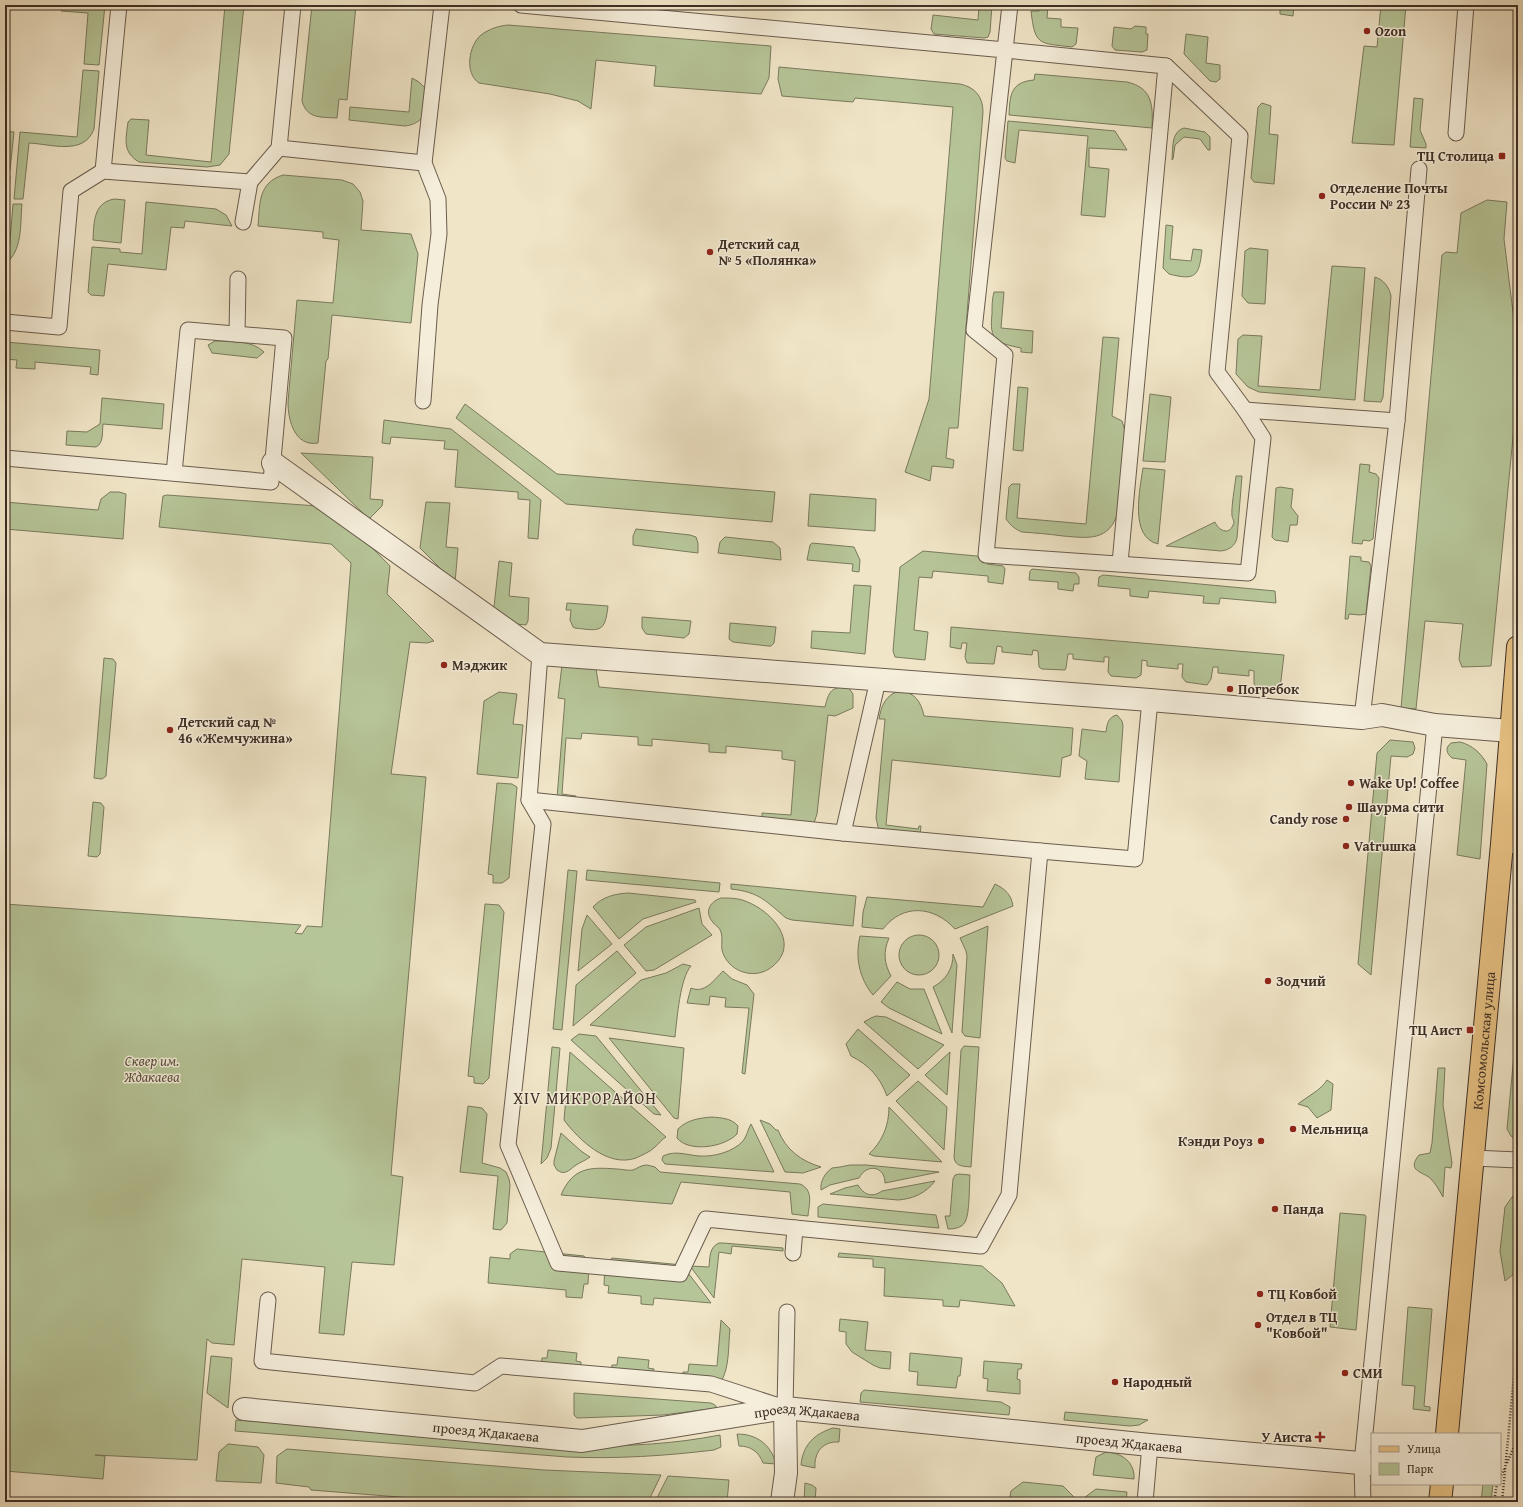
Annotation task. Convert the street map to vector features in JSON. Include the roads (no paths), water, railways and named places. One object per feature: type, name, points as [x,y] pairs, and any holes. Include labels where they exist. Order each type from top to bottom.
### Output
[{"type":"main road","name":"Комсомольская улица","points":[[1447,1433],[1473,1158],[1510,845],[1511,731],[1518,647]]},
{"type":"main road","points":[[1440,1502],[1442,1485]]},
{"type":"street","points":[[273,463],[540,654],[1150,700],[1362,718],[1382,715],[1435,725],[1511,731]]},
{"type":"street","points":[[782,1502],[786,1472],[785,1408]]},
{"type":"street","name":"проезд Ждакаева","points":[[244,1409],[582,1441],[785,1408],[1150,1445],[1367,1464]]},
{"type":"lane","points":[[104,170],[119,5]]},
{"type":"lane","points":[[243,222],[250,182],[279,148],[293,5]]},
{"type":"lane","points":[[423,401],[430,304],[439,234],[438,199],[424,163],[442,5]]},
{"type":"lane","points":[[520,5],[1005,50],[1166,66],[1240,136],[1217,372],[1245,410],[1263,438],[1248,573],[986,555],[1005,355],[974,330],[1005,50],[1010,5]]},
{"type":"lane","points":[[1456,133],[1466,5]]},
{"type":"lane","points":[[1120,564],[1166,66]]},
{"type":"lane","points":[[279,148],[424,163]]},
{"type":"lane","points":[[1362,718],[1397,421],[1419,169]]},
{"type":"lane","points":[[5,322],[59,327],[71,191],[104,170],[250,182]]},
{"type":"lane","points":[[237,334],[238,279]]},
{"type":"lane","points":[[5,458],[271,482],[284,338],[188,330],[174,473]]},
{"type":"lane","points":[[1245,410],[1397,421]]},
{"type":"lane","points":[[540,654],[529,800],[543,824],[508,1145],[558,1263],[680,1274],[706,1219],[981,1246],[1009,1195],[1040,851]]},
{"type":"lane","points":[[843,833],[878,680]]},
{"type":"lane","points":[[529,800],[843,833],[1135,859],[1150,700]]},
{"type":"lane","points":[[1363,1502],[1435,725]]},
{"type":"lane","points":[[1473,1158],[1518,1160]]},
{"type":"lane","points":[[793,1253],[795,1228]]},
{"type":"lane","points":[[268,1300],[262,1361],[474,1383],[501,1366],[712,1384],[785,1408],[787,1312]]},
{"type":"lane","points":[[1145,1502],[1150,1445]]},
{"type":"place","name":"Ozon","points":[[1367,31]]},
{"type":"place","name":"ТЦ Столица","points":[[1502,156]]},
{"type":"place","name":"Отделение Почты России № 23","points":[[1322,196]]},
{"type":"place","name":"Детский сад № 5 «Полянка»","points":[[710,252]]},
{"type":"place","name":"Мэджик","points":[[444,665]]},
{"type":"place","name":"Погребок","points":[[1230,689]]},
{"type":"place","name":"Детский сад № 46 «Жемчужина»","points":[[170,730]]},
{"type":"place","name":"Wake Up! Coffee","points":[[1351,783]]},
{"type":"place","name":"Шаурма сити","points":[[1349,807]]},
{"type":"place","name":"Candy rose","points":[[1346,819]]},
{"type":"place","name":"Vatruшка","points":[[1346,846]]},
{"type":"place","name":"Зодчий","points":[[1268,981]]},
{"type":"place","name":"ТЦ Аист","points":[[1470,1030]]},
{"type":"place","name":"Мельница","points":[[1293,1129]]},
{"type":"place","name":"Кэнди Роуз","points":[[1261,1141]]},
{"type":"place","name":"Панда","points":[[1275,1209]]},
{"type":"place","name":"ТЦ Ковбой","points":[[1260,1294]]},
{"type":"place","name":"Отдел в ТЦ \"Ковбой\"","points":[[1258,1325]]},
{"type":"place","name":"СМИ","points":[[1345,1373]]},
{"type":"place","name":"Народный","points":[[1115,1382]]},
{"type":"place","name":"У Аиста","points":[[1320,1437]]},
{"type":"district","name":"XIV МИКРОРАЙОН","points":[[585,1098]]},
{"type":"park label","name":"Сквер им. Ждакаева","points":[[152,1070]]}]
